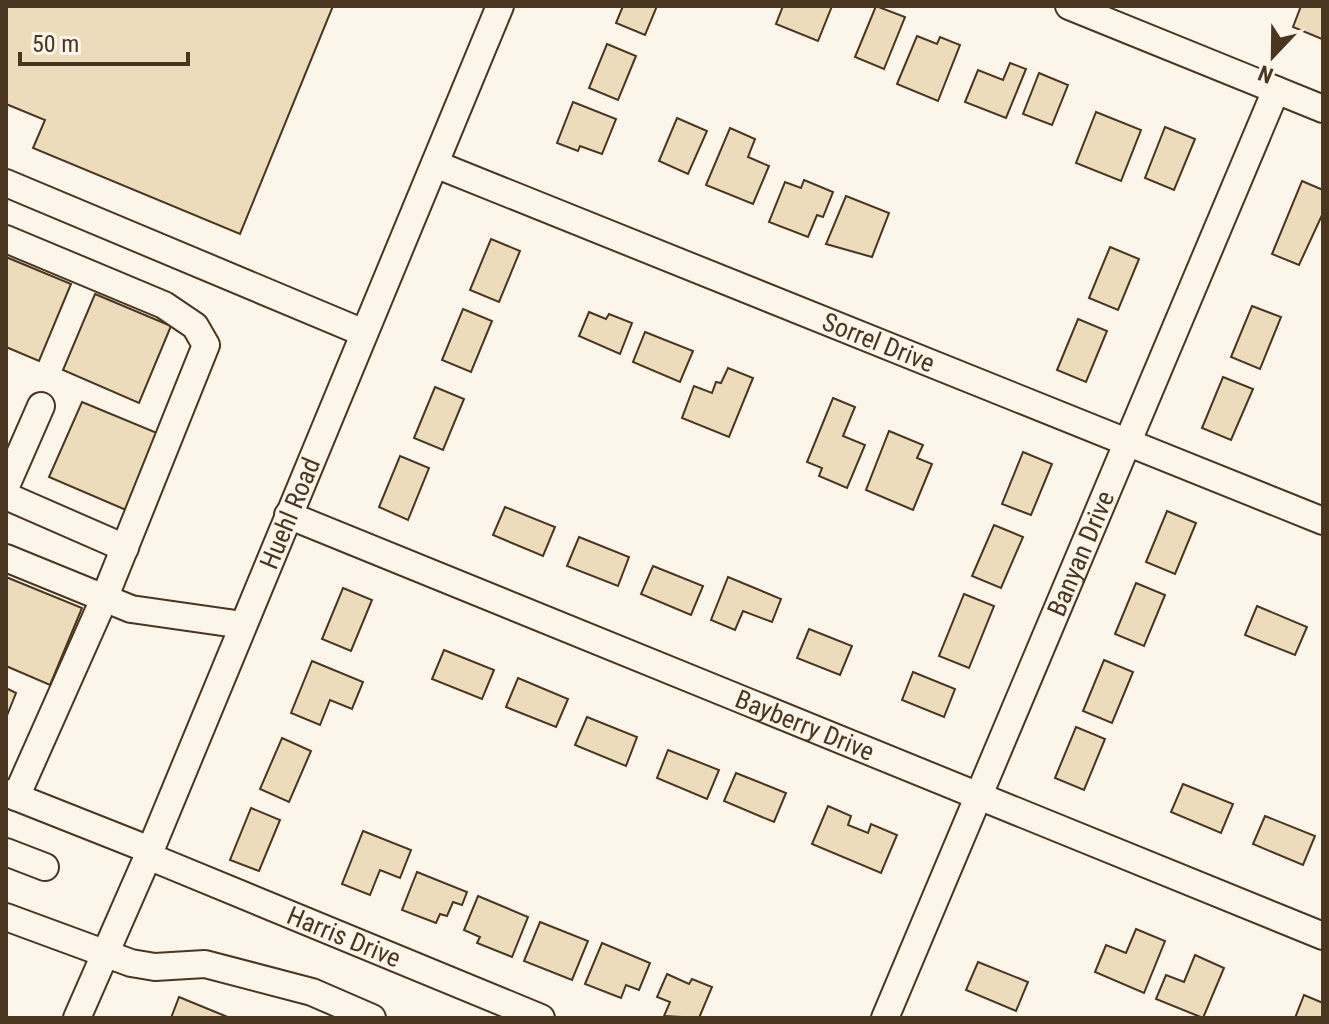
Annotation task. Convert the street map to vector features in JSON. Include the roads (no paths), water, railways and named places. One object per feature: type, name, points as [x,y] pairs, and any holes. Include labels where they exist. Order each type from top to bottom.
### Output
[{"type":"street","name":"Huehl Road","points":[[77,1018],[149,853],[500,6]]},
{"type":"street","points":[[1069,6],[1323,109]]},
{"type":"street","name":"Banyan Drive","points":[[885,1018],[1276,90]]},
{"type":"street","name":"Sorrel Drive","points":[[435,164],[1323,521]]},
{"type":"street","points":[[6,183],[364,333]]},
{"type":"street","points":[[6,239],[164,305],[195,326],[206,345],[104,599],[11,795]]},
{"type":"street","points":[[6,486],[41,406]]},
{"type":"street","points":[[6,496],[125,548]]},
{"type":"street","name":"Bayberry Drive","points":[[288,515],[1323,936]]},
{"type":"street","points":[[6,558],[131,609],[243,625]]},
{"type":"street","name":"Harris Drive","points":[[11,795],[541,1018]]},
{"type":"street","points":[[6,852],[45,867]]},
{"type":"street","points":[[6,917],[104,956],[155,967],[205,964],[312,992],[372,1018]]}]
